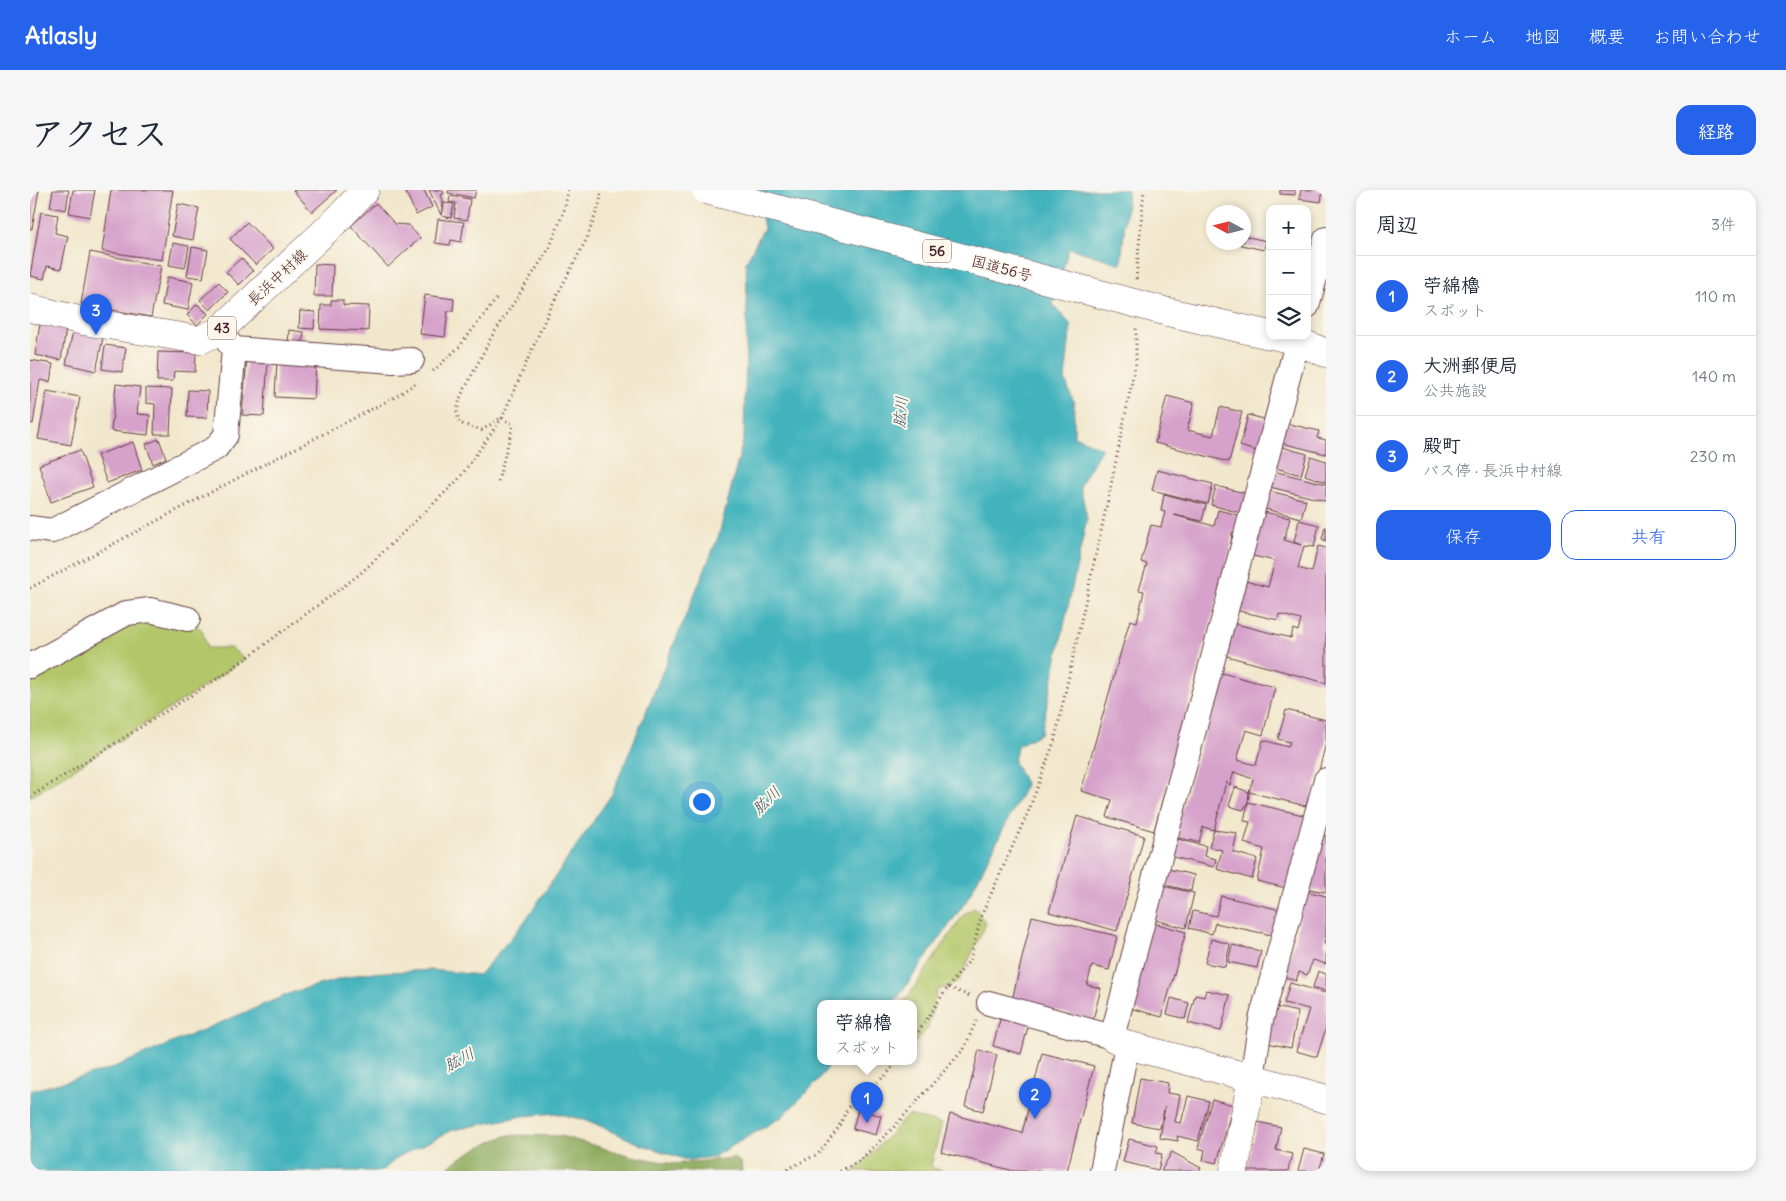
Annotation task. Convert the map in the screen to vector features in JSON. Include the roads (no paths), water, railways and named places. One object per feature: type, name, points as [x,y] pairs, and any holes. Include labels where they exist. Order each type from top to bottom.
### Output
[{"type":"main road","name":"長浜中村線","points":[[30,308],[83,321],[200,340],[227,340],[365,190]]},
{"type":"main road","name":"国道56号","points":[[706,190],[1168,312],[1266,334]]},
{"type":"main road","points":[[1296,340],[1326,353]]},
{"type":"main road","points":[[1119,1041],[1326,1099]]},
{"type":"main road","points":[[1234,1171],[1252,1078]]},
{"type":"street","points":[[1310,295],[1326,239]]},
{"type":"street","points":[[30,542],[41,530],[216,448],[226,435],[227,340],[393,361],[420,372]]},
{"type":"street","points":[[1102,1171],[1119,1041],[1291,340]]},
{"type":"street","points":[[30,666],[127,613],[150,610],[188,620]]},
{"type":"street","points":[[1252,1078],[1261,1020],[1326,780]]},
{"type":"street","points":[[983,1011],[1119,1041]]},
{"type":"water","name":"肱川","points":[[757,190],[1128,190],[1121,264],[1069,248],[1053,304],[1071,325],[1065,379],[1074,403],[1074,436],[1102,448],[1080,486],[1087,518],[1041,733],[1017,746],[1014,762],[1026,785],[967,900],[896,1000],[817,1000],[817,1065],[830,1065],[817,1082],[782,1117],[713,1157],[687,1160],[642,1145],[589,1121],[555,1113],[523,1116],[453,1130],[398,1157],[382,1171],[30,1171],[30,1091],[107,1070],[296,991],[365,973],[433,970],[479,975],[522,925],[612,794],[719,535],[744,437],[746,262],[764,228]]},
{"type":"place","name":"殿町","points":[[96,335]]},
{"type":"place","name":"大洲郵便局","points":[[1035,1119]]},
{"type":"place","name":"苧綿櫓","points":[[867,1123]]}]
